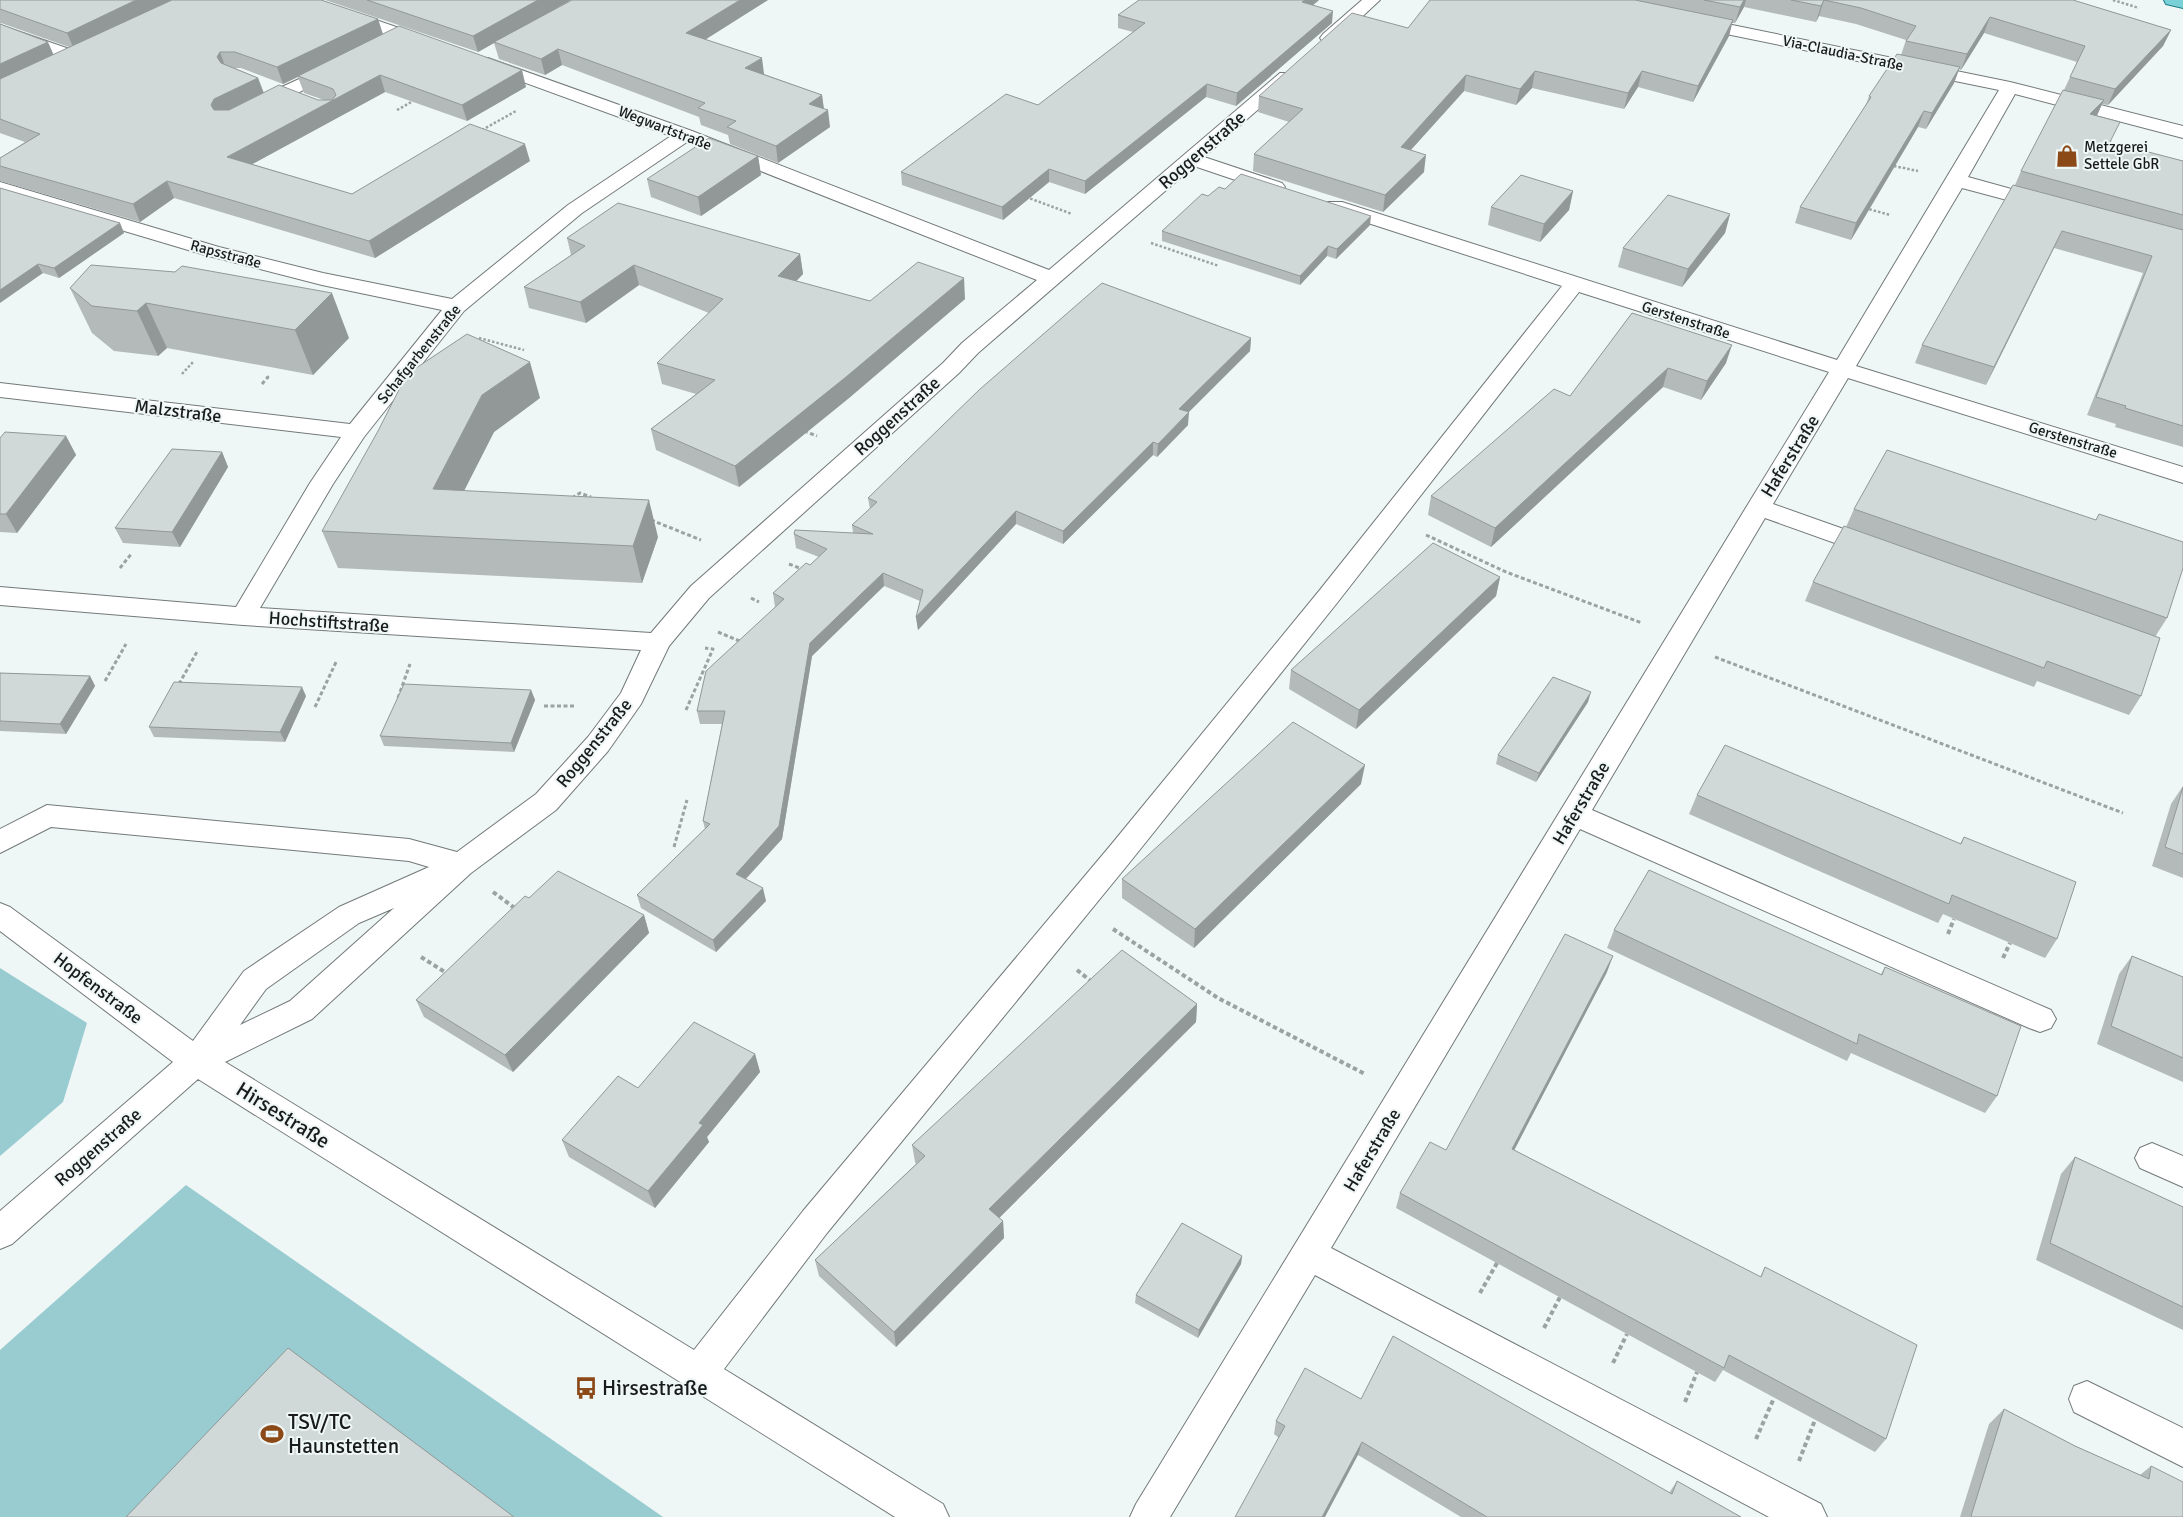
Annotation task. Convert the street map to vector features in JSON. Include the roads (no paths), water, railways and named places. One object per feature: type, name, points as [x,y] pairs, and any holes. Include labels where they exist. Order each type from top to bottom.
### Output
[{"type":"main road","points":[[2172,0],[2183,3]]},
{"type":"street","points":[[302,0],[442,48]]},
{"type":"street","name":"Roggenstraße","points":[[196,1061],[301,1010],[461,866],[546,802],[598,744],[632,697],[658,642],[714,578],[951,368],[970,348],[1191,159],[1372,0]]},
{"type":"street","name":"Via-Claudia-Straße","points":[[1679,19],[2010,87],[2183,132]]},
{"type":"street","points":[[0,30],[75,57]]},
{"type":"street","points":[[376,47],[401,35]]},
{"type":"street","points":[[50,69],[92,49]]},
{"type":"street","name":"Wegwartstraße","points":[[497,51],[476,59],[685,135],[1052,278]]},
{"type":"street","points":[[244,113],[350,60]]},
{"type":"street","points":[[259,84],[307,102]]},
{"type":"street","name":"Haferstraße","points":[[1149,1517],[1843,369],[2010,87]]},
{"type":"street","name":"Schafgarbenstraße","points":[[231,615],[356,432],[456,306],[575,209],[685,135]]},
{"type":"street","name":"Gerstenstraße","points":[[1191,159],[1575,284],[2183,475]]},
{"type":"street","points":[[1956,180],[2061,209]]},
{"type":"street","name":"Rapsstraße","points":[[0,188],[217,252],[322,279],[456,306]]},
{"type":"street","points":[[698,1373],[815,1222],[1077,906],[1390,518],[1575,284]]},
{"type":"street","name":"Malzstraße","points":[[0,390],[356,432]]},
{"type":"street","points":[[1758,507],[1897,557]]},
{"type":"street","name":"Hochstiftstraße","points":[[0,596],[231,615],[658,642]]},
{"type":"street","points":[[1574,814],[2040,1019]]},
{"type":"street","points":[[0,842],[47,816],[410,850],[461,866]]},
{"type":"street","name":"Roggenstraße","points":[[0,1233],[196,1061],[255,980],[349,915],[461,866]]},
{"type":"street","name":"Hopfenstraße","points":[[0,916],[196,1061]]},
{"type":"street","name":"Hirsestraße","points":[[196,1061],[930,1517]]},
{"type":"street","points":[[2152,1158],[2183,1172]]},
{"type":"street","points":[[1309,1254],[1808,1517]]},
{"type":"street","points":[[2087,1399],[2183,1448]]},
{"type":"place","name":"Metzgerei Settele GbR","points":[[2067,156]]},
{"type":"place","name":"Hirsestraße","points":[[586,1388]]},
{"type":"place","name":"TSV/TC Haunstetten","points":[[272,1434]]}]
